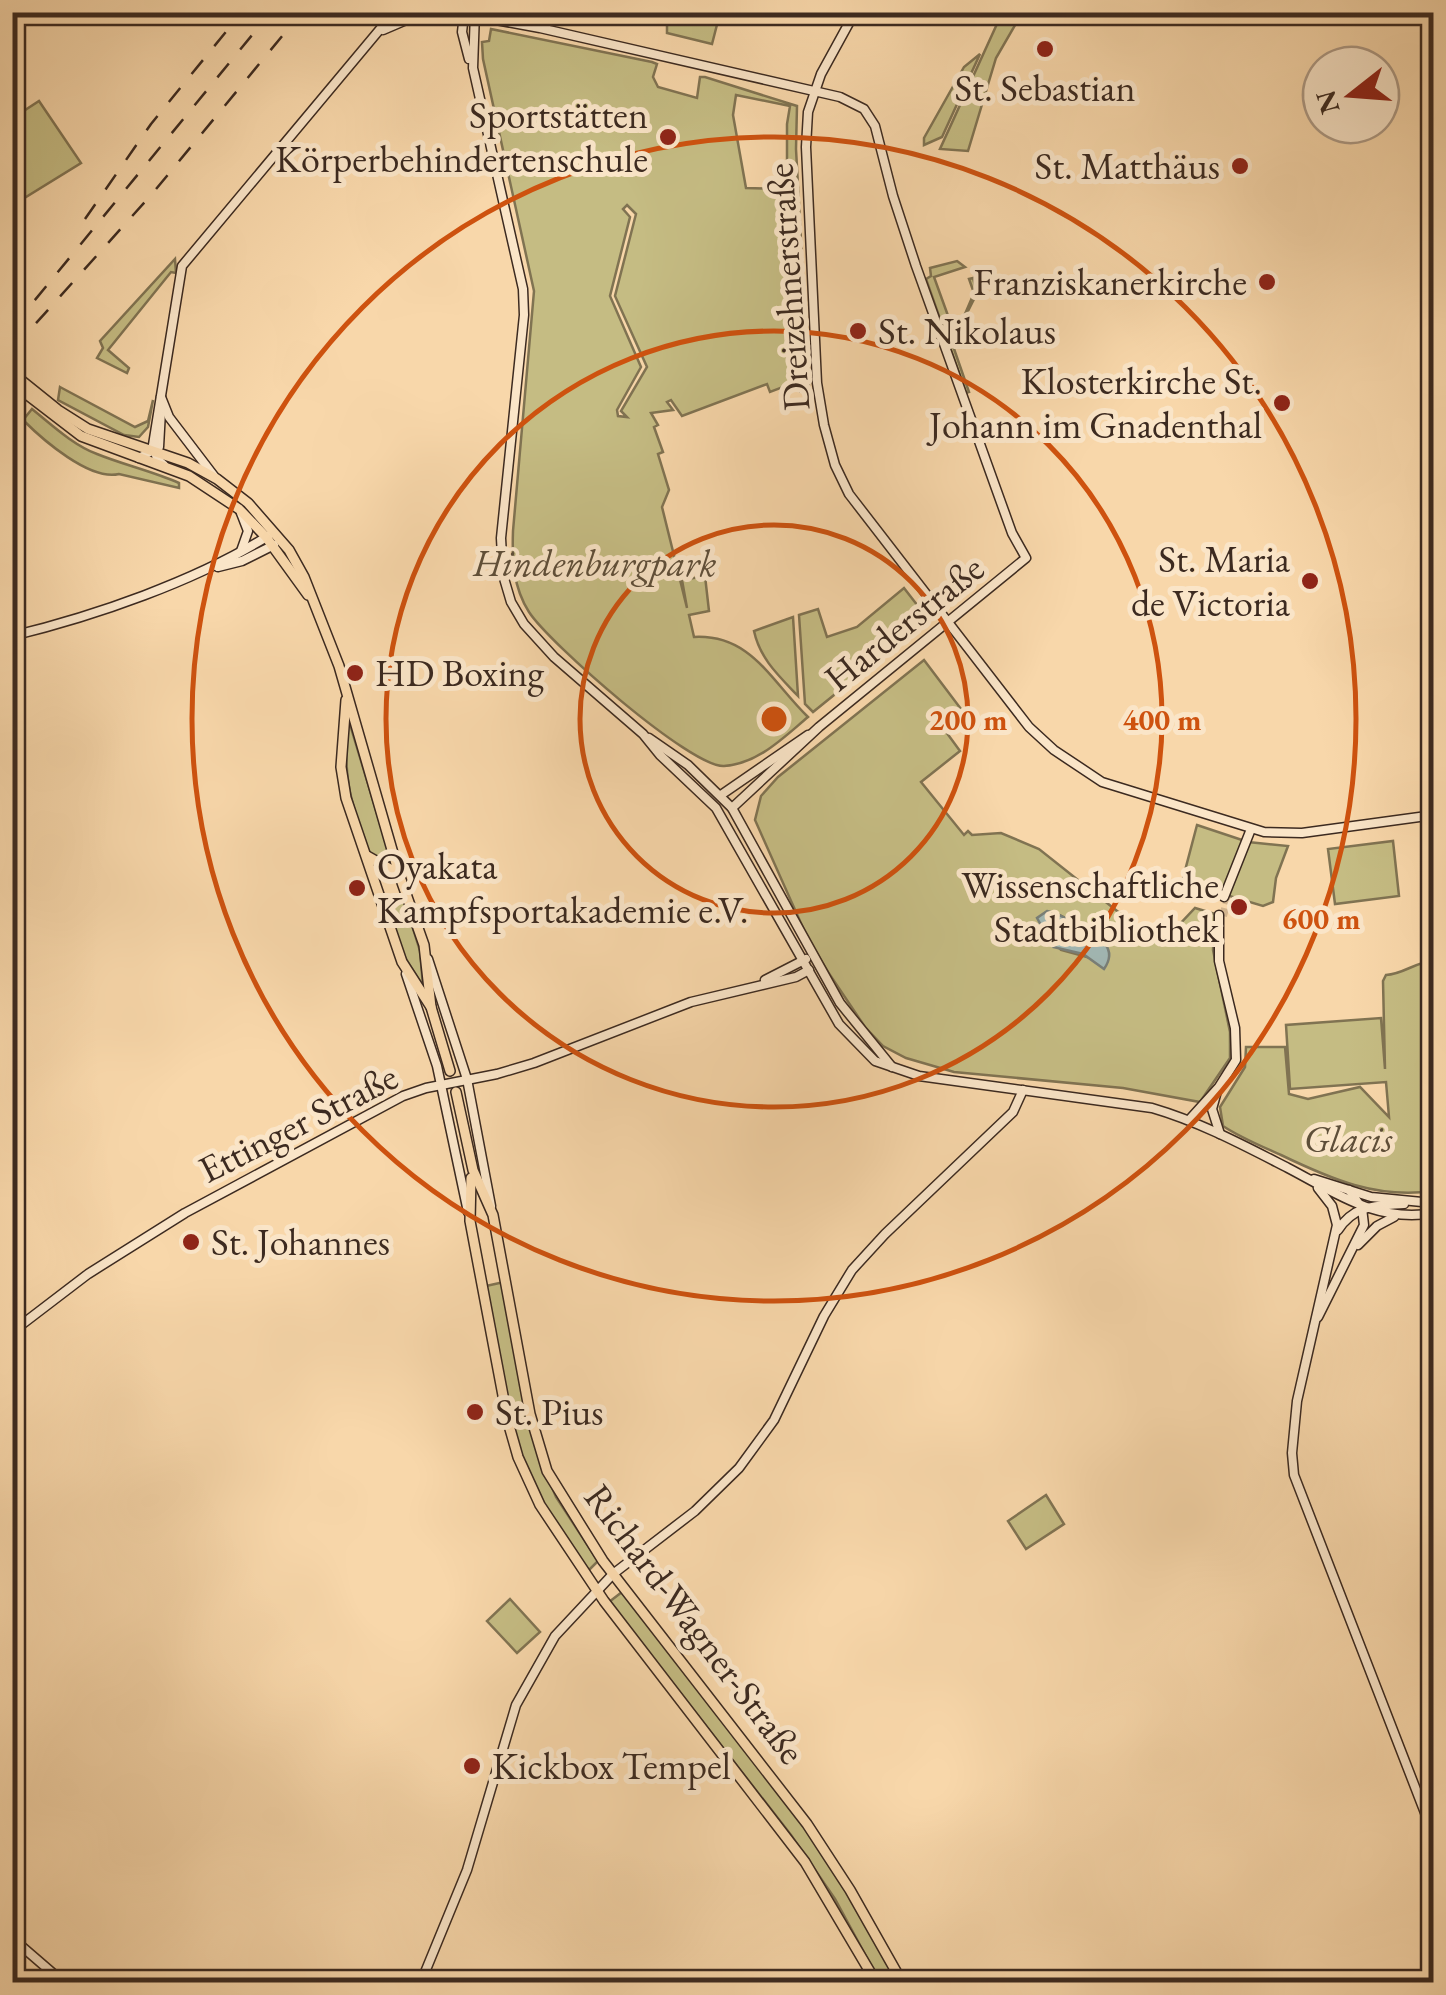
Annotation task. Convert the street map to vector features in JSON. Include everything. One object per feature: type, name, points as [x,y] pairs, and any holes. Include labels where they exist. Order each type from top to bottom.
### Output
[{"type":"main road","points":[[12,372],[80,436],[202,482],[239,508],[298,565],[335,654],[404,891],[424,945],[431,1007],[450,1071]]},
{"type":"main road","points":[[12,383],[88,429],[188,464],[218,479],[248,503],[274,539]]},
{"type":"main road","points":[[346,698],[340,767],[346,798],[402,962],[431,1007]]},
{"type":"main road","points":[[366,856],[399,874]]},
{"type":"main road","points":[[382,901],[404,891]]},
{"type":"main road","name":"Richard-Wagner-Straße","points":[[456,1092],[472,1184],[470,1221],[508,1422],[540,1505],[596,1590],[805,1862],[876,1982]]},
{"type":"main road","name":"Richard-Wagner-Straße","points":[[468,1155],[493,1216],[530,1414],[547,1471],[613,1574],[807,1824],[902,1982]]},
{"type":"street","points":[[168,468],[154,452],[156,421],[182,266],[387,23],[411,12]]},
{"type":"street","points":[[379,32],[425,12]]},
{"type":"street","points":[[452,12],[814,92]]},
{"type":"street","name":"Dreizehnerstraße","points":[[856,12],[814,92],[806,147],[817,383],[824,426],[849,494],[1029,727],[1083,772],[1131,793],[1251,829],[1290,834],[1434,815]]},
{"type":"street","points":[[474,15],[473,68],[522,289],[524,315],[501,538],[505,585],[511,602],[531,633],[643,734],[716,808],[802,960],[852,1039],[870,1057],[930,1078],[1126,1103],[1190,1119],[1362,1208],[1400,1216],[1434,1214]]},
{"type":"street","name":"Harderstraße","points":[[732,808],[816,730],[1026,558],[1012,532],[918,272],[875,126],[856,103],[814,92]]},
{"type":"street","points":[[139,458],[154,452],[161,441],[161,396]]},
{"type":"street","points":[[161,396],[174,425],[218,479]]},
{"type":"street","points":[[131,445],[147,437],[156,421]]},
{"type":"street","points":[[237,554],[245,545],[248,531],[239,508]]},
{"type":"street","points":[[12,636],[96,612],[274,539]]},
{"type":"street","points":[[208,569],[242,561],[274,539]]},
{"type":"street","name":"Harderstraße","points":[[722,794],[816,730]]},
{"type":"street","points":[[643,734],[722,794],[848,1015],[892,1067]]},
{"type":"street","points":[[704,778],[733,785]]},
{"type":"street","points":[[716,808],[722,794]]},
{"type":"street","points":[[716,808],[732,808]]},
{"type":"street","points":[[1226,897],[1251,829]]},
{"type":"street","points":[[1190,1119],[1236,1060],[1237,1044],[1219,961],[1221,916]]},
{"type":"street","name":"Richard-Wagner-Straße","points":[[424,945],[467,1079],[493,1216]]},
{"type":"street","points":[[756,984],[802,960],[815,958]]},
{"type":"street","points":[[808,970],[815,958]]},
{"type":"street","name":"Richard-Wagner-Straße","points":[[402,962],[441,1084],[470,1221]]},
{"type":"street","name":"Ettinger Straße","points":[[12,1332],[88,1274],[185,1213],[403,1096],[534,1063],[675,1007],[796,977],[808,970]]},
{"type":"street","points":[[1218,1087],[1212,1108],[1220,1134]]},
{"type":"street","points":[[420,1982],[466,1870],[516,1705],[555,1636],[613,1574],[695,1511],[739,1468],[779,1412],[824,1316],[852,1270],[884,1234],[1013,1112],[1023,1090]]},
{"type":"street","points":[[1298,1173],[1371,1197],[1422,1202]]},
{"type":"street","points":[[1315,1184],[1333,1208],[1336,1234],[1297,1401],[1294,1475],[1434,1836]]},
{"type":"street","points":[[1314,1326],[1355,1248],[1365,1220],[1349,1190]]},
{"type":"street","points":[[1336,1234],[1346,1219],[1362,1208],[1434,1200]]},
{"type":"street","points":[[1355,1248],[1377,1226],[1400,1216]]},
{"type":"street","points":[[12,1938],[63,1982]]},
{"type":"green space","points":[[667,13],[720,13],[712,44],[667,33]]},
{"type":"green space","points":[[1002,13],[1022,13],[996,58],[968,151],[940,149]]},
{"type":"green space","name":"Hindenburgpark","points":[[491,29],[652,62],[657,64],[653,77],[658,87],[697,98],[700,77],[705,77],[797,106],[809,387],[800,391],[796,382],[770,392],[767,384],[682,416],[671,400],[667,402],[673,410],[651,413],[658,425],[654,427],[663,452],[658,454],[669,490],[662,507],[687,608],[682,580],[705,576],[709,611],[689,615],[694,637],[731,643],[745,652],[808,717],[770,748],[748,760],[724,766],[707,761],[653,726],[542,628],[520,593],[513,563],[513,531],[534,291],[483,59],[482,42],[489,41]],"holes":[[[736,95],[790,106],[787,189],[746,188],[733,115]],[[627,205],[636,214],[615,296],[647,367],[621,411],[627,417],[618,416],[617,410],[641,367],[610,296],[630,217],[623,209]]]},
{"type":"green space","points":[[980,54],[942,137],[924,145],[924,138],[964,67]]},
{"type":"green space","points":[[39,101],[81,163],[13,205],[13,118]]},
{"type":"green space","points":[[175,259],[176,273],[171,272],[108,350],[129,368],[127,373],[97,358],[103,348],[100,341]]},
{"type":"green space","points":[[957,261],[965,267],[934,277],[951,324],[965,314],[974,293],[969,279],[973,278],[977,293],[952,343],[969,392],[966,393],[926,279],[931,276],[930,268]]},
{"type":"green space","points":[[60,387],[135,427],[148,421],[153,400],[148,427],[139,437],[124,435],[58,400]]},
{"type":"green space","points":[[32,409],[88,450],[179,483],[179,488],[119,474],[107,475],[81,465],[23,420]]},
{"type":"green space","points":[[904,588],[928,619],[813,712],[805,704],[799,615],[818,609],[827,637],[857,627]]},
{"type":"green space","points":[[793,617],[798,696],[766,659],[754,631]]},
{"type":"green space","points":[[924,660],[961,709],[941,725],[960,751],[921,782],[964,835],[968,831],[972,835],[1001,833],[1039,849],[1160,945],[1195,908],[1215,914],[1213,950],[1230,1032],[1230,1058],[1200,1102],[1123,1088],[954,1072],[906,1058],[883,1046],[865,1027],[808,939],[755,820],[761,796],[778,777]],"holes":[[[1056,913],[1097,935],[1094,959],[1061,950],[1044,932]]]},
{"type":"green space","points":[[348,718],[392,866],[369,855],[357,819],[347,772]]},
{"type":"green space","points":[[1197,825],[1248,842],[1288,846],[1276,878],[1273,902],[1263,906],[1182,882]]},
{"type":"green space","points":[[1393,841],[1399,896],[1335,904],[1328,849]]},
{"type":"green space","points":[[404,900],[420,951],[423,986],[404,956],[387,906]]},
{"type":"green space","name":"Glacis","points":[[1433,961],[1433,1191],[1392,1192],[1354,1185],[1300,1164],[1223,1126],[1220,1107],[1245,1067],[1246,1047],[1285,1047],[1289,1094],[1308,1099],[1360,1087],[1389,1117],[1386,1082],[1290,1089],[1286,1025],[1381,1018],[1385,1069],[1383,981],[1386,975]]},
{"type":"green space","points":[[504,1282],[543,1466],[556,1497],[598,1561],[587,1572],[540,1497],[512,1425],[486,1286]]},
{"type":"green space","points":[[1046,1495],[1064,1524],[1026,1549],[1008,1521]]},
{"type":"green space","points":[[622,1592],[794,1809],[834,1868],[898,1982],[880,1982],[835,1899],[791,1835],[609,1602]]},
{"type":"green space","points":[[510,1599],[540,1632],[517,1653],[487,1621]]},
{"type":"water","points":[[1047,911],[1104,943],[1109,954],[1104,969],[1083,954],[1053,947],[1037,918]]},
{"type":"tunnel","points":[[1223,916],[1228,898]]},
{"type":"railway","points":[[85,219],[151,124],[242,12]]},
{"type":"railway","points":[[12,328],[271,12]]},
{"type":"railway","points":[[12,350],[152,194],[302,12]]},
{"type":"place","name":"St. Sebastian","points":[[1045,49]]},
{"type":"place","name":"Sportstätten Körperbehindertenschule","points":[[668,137]]},
{"type":"place","name":"St. Matthäus","points":[[1240,166]]},
{"type":"place","name":"Franziskanerkirche","points":[[1267,282]]},
{"type":"place","name":"St. Nikolaus","points":[[858,331]]},
{"type":"place","name":"Klosterkirche St. Johann im Gnadenthal","points":[[1282,403]]},
{"type":"place","name":"St. Maria de Victoria","points":[[1310,581]]},
{"type":"place","name":"HD Boxing","points":[[355,673]]},
{"type":"place","name":"Oyakata Kampfsportakademie e.V.","points":[[357,888]]},
{"type":"place","name":"Wissenschaftliche Stadtbibliothek","points":[[1239,907]]},
{"type":"place","name":"St. Johannes","points":[[191,1242]]},
{"type":"place","name":"St. Pius","points":[[475,1412]]},
{"type":"place","name":"Kickbox Tempel","points":[[472,1766]]}]
